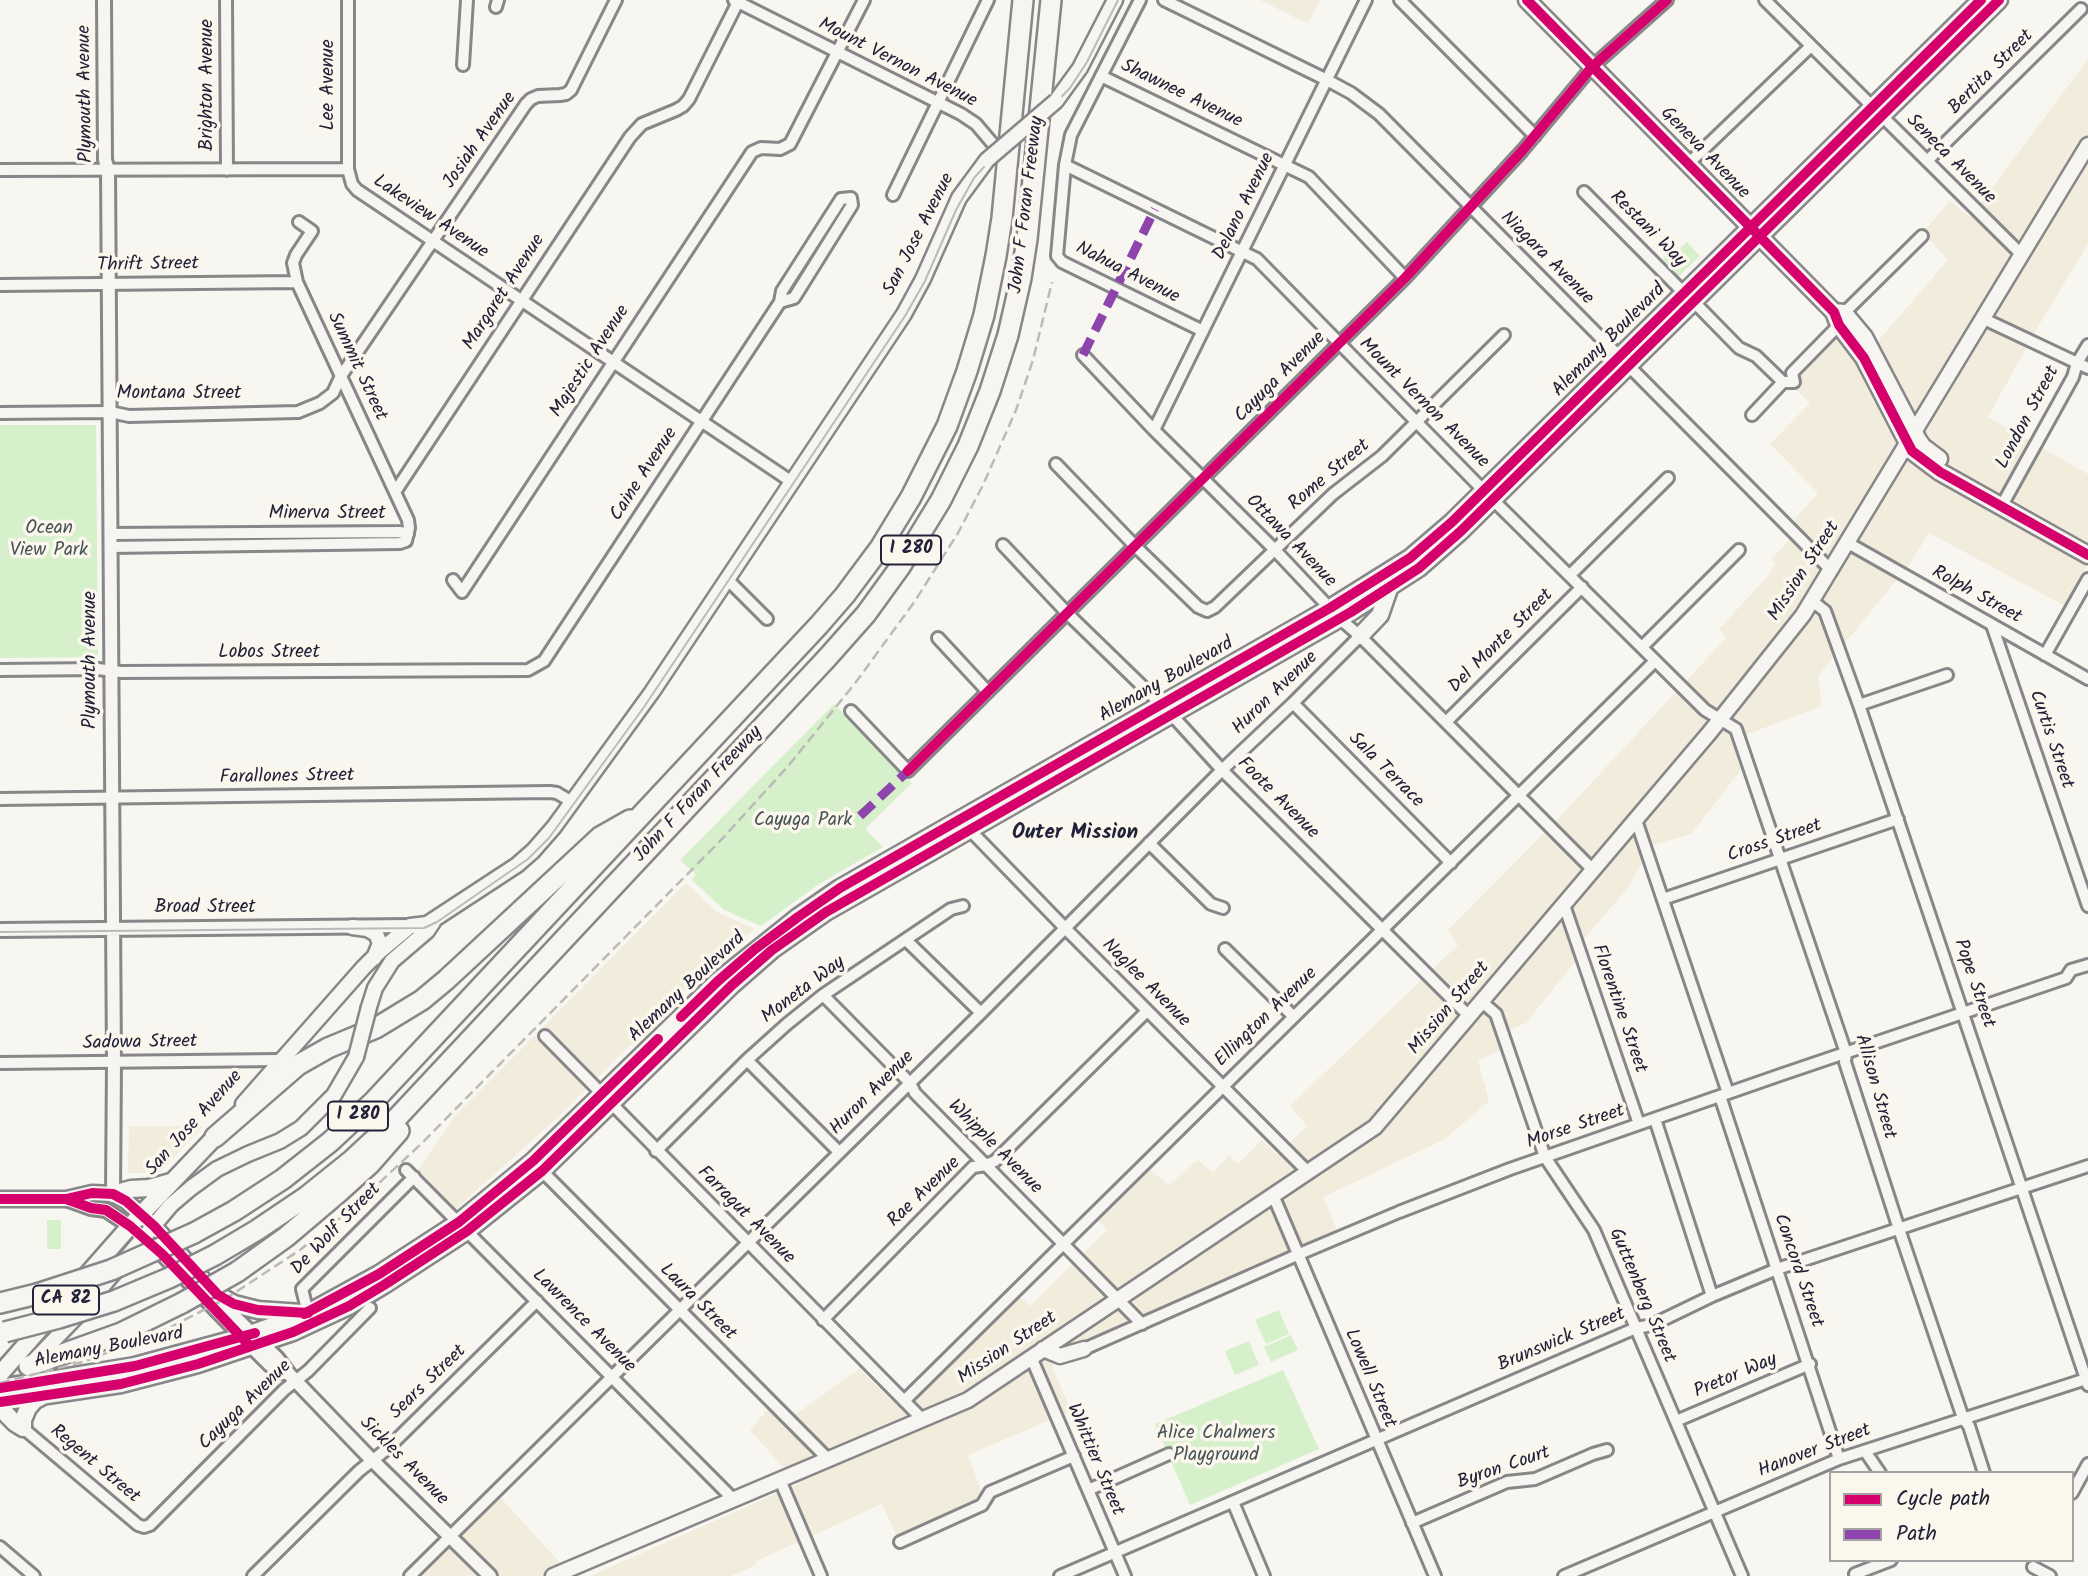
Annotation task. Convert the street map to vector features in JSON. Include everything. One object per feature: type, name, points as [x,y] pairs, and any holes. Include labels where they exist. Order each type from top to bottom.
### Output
[{"type":"highway","points":[[1013,0],[1015,80]]},
{"type":"highway","name":"John F Foran Freeway","points":[[0,1303],[76,1283],[123,1266],[194,1233],[234,1211],[316,1154],[352,1122],[414,1058],[839,603],[891,531],[925,471],[947,426],[964,380],[989,295],[1002,218],[1023,0]]},
{"type":"highway","name":"John F Foran Freeway","points":[[3,1332],[114,1301],[169,1278],[215,1255],[282,1214],[337,1173],[395,1120],[840,644],[883,591],[922,533],[951,482],[990,391],[1007,335],[1024,258],[1051,0]]},
{"type":"highway","points":[[1043,82],[1060,0]]},
{"type":"highway","points":[[215,1137],[298,1065],[328,1048],[376,1028],[422,1000],[600,836],[646,810]]},
{"type":"highway","points":[[29,1366],[121,1333],[182,1303],[237,1272],[304,1223],[370,1164],[407,1122],[476,1033]]},
{"type":"main road","name":"San Jose Avenue","points":[[0,1399],[3,1379],[136,1221],[215,1137],[280,1060],[373,959],[410,926],[427,924],[434,920],[526,858],[540,844],[642,706],[911,303],[954,208],[987,160],[993,144],[1056,101],[1080,68],[1115,0]]},
{"type":"main road","name":"Geneva Avenue","points":[[1527,0],[1839,316],[1910,439],[2088,555]]},
{"type":"main road","name":"Alemany Boulevard","points":[[1877,113],[1981,0]]},
{"type":"main road","name":"Alemany Boulevard","points":[[1334,613],[1389,589],[1419,568],[1488,495],[1688,297],[1877,113],[2000,0]]},
{"type":"main road","name":"Mission Street","points":[[553,1576],[968,1400],[1375,1127],[1720,720],[1803,615],[2088,145]]},
{"type":"main road","name":"Alemany Boulevard","points":[[3,1379],[68,1377],[135,1366],[252,1340],[332,1314],[384,1285],[542,1171],[718,981],[771,936],[841,888],[964,825],[1334,613],[1410,558],[1488,495]]},
{"type":"main road","name":"Geneva Avenue","points":[[2004,502],[2088,543]]},
{"type":"main road","points":[[1360,636],[1380,615],[1389,589]]},
{"type":"main road","name":"San Jose Avenue","points":[[29,1366],[79,1314],[172,1205],[205,1177],[232,1161],[281,1141],[310,1121],[334,1095],[356,1057],[375,988],[392,961],[427,931],[434,920]]},
{"type":"main road","points":[[392,961],[408,939],[410,926]]},
{"type":"main road","points":[[352,927],[367,929],[376,934],[380,943],[373,959]]},
{"type":"main road","name":"Alemany Boulevard","points":[[0,1399],[43,1396],[121,1384],[189,1366],[308,1313],[463,1226],[533,1161],[606,1099]]},
{"type":"main road","points":[[0,1199],[65,1199],[92,1193],[113,1194],[171,1182]]},
{"type":"main road","name":"Sickles Avenue","points":[[113,1194],[126,1201],[136,1221],[218,1295]]},
{"type":"main road","points":[[370,1308],[384,1285]]},
{"type":"main road","points":[[218,1295],[233,1304],[258,1310],[308,1313]]},
{"type":"main road","points":[[1037,1353],[1060,1356],[1084,1349]]},
{"type":"main road","points":[[3,1379],[29,1366],[47,1374],[68,1377]]},
{"type":"main road","points":[[23,1428],[28,1408],[43,1396]]},
{"type":"main road","points":[[0,1408],[23,1428]]},
{"type":"street","name":"Plymouth Avenue","points":[[104,0],[104,160],[108,170],[110,412],[113,1194]]},
{"type":"street","name":"Brighton Avenue","points":[[226,0],[227,170]]},
{"type":"street","name":"Lee Avenue","points":[[348,0],[348,169]]},
{"type":"street","points":[[463,65],[467,0]]},
{"type":"street","name":"Josiah Avenue","points":[[341,376],[526,104],[538,96],[566,94],[571,90],[616,0]]},
{"type":"street","points":[[837,52],[864,0]]},
{"type":"street","points":[[893,195],[988,0]]},
{"type":"street","name":"Nahua Avenue","points":[[1140,0],[1072,135],[1065,165],[1057,256],[1062,262],[1203,331]]},
{"type":"street","name":"Niagara Avenue","points":[[1164,0],[1327,80],[1351,93],[1379,114],[1831,570]]},
{"type":"street","name":"Delano Avenue","points":[[1154,430],[1366,0]]},
{"type":"street","points":[[1400,0],[1535,136]]},
{"type":"street","name":"Cayuga Avenue","points":[[851,711],[908,771],[1405,278],[1535,136],[1592,67],[1667,0]]},
{"type":"street","name":"Seneca Avenue","points":[[1765,0],[2022,255]]},
{"type":"street","name":"Mount Vernon Avenue","points":[[737,1],[969,119],[993,144]]},
{"type":"street","name":"Margaret Avenue","points":[[395,492],[629,137],[650,119],[676,110],[689,99],[737,1]]},
{"type":"street","name":"Bertita Street","points":[[1927,161],[2081,9]]},
{"type":"street","points":[[1689,163],[1811,46]]},
{"type":"street","name":"Majestic Avenue","points":[[453,580],[462,592],[752,152],[761,148],[780,149],[790,144],[837,52]]},
{"type":"street","name":"Shawnee Avenue","points":[[1101,76],[1309,177],[1405,278]]},
{"type":"street","name":"Mount Vernon Avenue","points":[[1065,165],[1257,259],[1488,495],[1705,710],[1720,720]]},
{"type":"street","name":"Lakeview Avenue","points":[[0,170],[348,169],[352,184],[357,190],[792,482]]},
{"type":"street","name":"Restani Way","points":[[1584,192],[1740,348],[1756,356],[1783,382]]},
{"type":"street","name":"Caine Avenue","points":[[537,665],[544,661],[780,302],[782,291],[841,199],[851,198],[852,205],[794,298],[780,302]]},
{"type":"street","points":[[297,282],[293,263],[312,231],[299,222]]},
{"type":"street","points":[[1752,415],[1783,382],[1794,382],[1792,373],[1839,316],[1922,236]]},
{"type":"street","name":"Thrift Street","points":[[0,285],[297,282]]},
{"type":"street","name":"Summit Street","points":[[297,282],[408,520],[408,534]]},
{"type":"street","points":[[1984,319],[2083,365]]},
{"type":"street","name":"Rome Street","points":[[1056,464],[1135,546],[1198,607],[1207,611],[1215,607],[1333,494],[1382,456],[1504,335]]},
{"type":"street","name":"London Street","points":[[2004,502],[2073,377],[2083,365],[2088,345]]},
{"type":"street","name":"Ottawa Avenue","points":[[1083,355],[1334,613],[1593,870]]},
{"type":"street","name":"Montana Street","points":[[0,413],[110,412],[129,416],[298,412],[320,403],[333,393],[341,376]]},
{"type":"street","name":"Del Monte Street","points":[[1570,575],[1668,478]]},
{"type":"street","name":"Minerva Street","points":[[110,541],[400,543],[406,541],[408,534]]},
{"type":"street","name":"Rolph Street","points":[[1848,543],[2088,679]]},
{"type":"street","name":"Foote Avenue","points":[[1003,545],[1068,614],[1166,709],[1223,770],[1469,1016]]},
{"type":"street","points":[[1642,647],[1739,550]]},
{"type":"street","points":[[727,579],[768,620]]},
{"type":"street","points":[[2045,655],[2088,579]]},
{"type":"street","name":"Del Monte Street","points":[[1446,722],[1583,587]]},
{"type":"street","name":"Pope Street","points":[[1812,600],[1825,611],[1859,705],[2087,1382]]},
{"type":"street","name":"Curtis Street","points":[[1992,625],[2088,906]]},
{"type":"street","name":"Huron Avenue","points":[[410,1576],[1360,636]]},
{"type":"street","points":[[938,638],[988,692]]},
{"type":"street","name":"Ellington Avenue","points":[[904,1401],[1655,661]]},
{"type":"street","name":"Lobos Street","points":[[0,670],[528,670],[537,665]]},
{"type":"street","points":[[1859,705],[1947,675]]},
{"type":"street","name":"Sala Terrace","points":[[1293,703],[1451,863]]},
{"type":"street","name":"Allison Street","points":[[1720,720],[1736,729],[1846,1053],[1845,1062],[1899,1229],[1983,1471]]},
{"type":"street","name":"Farallones Street","points":[[0,799],[550,792],[572,802]]},
{"type":"street","name":"Cross Street","points":[[1664,899],[1898,819]]},
{"type":"street","name":"Concord Street","points":[[1636,820],[1664,899],[1777,1269],[1839,1459]]},
{"type":"street","name":"Naglee Avenue","points":[[964,825],[1308,1172]]},
{"type":"street","points":[[1149,843],[1211,904],[1223,908]]},
{"type":"street","name":"Florentine Street","points":[[1564,905],[1639,1124]]},
{"type":"street","name":"Moneta Way","points":[[656,1151],[747,1059],[823,995],[951,909],[963,906]]},
{"type":"street","name":"Broad Street","points":[[0,930],[410,926]]},
{"type":"street","points":[[906,940],[981,1013]]},
{"type":"street","points":[[1226,949],[1293,1016]]},
{"type":"street","name":"Morse Street","points":[[1084,1349],[1399,1212],[1724,1094],[2066,978],[2071,970],[2087,967]]},
{"type":"street","name":"Whipple Avenue","points":[[823,995],[910,1083],[915,1093],[1142,1324]]},
{"type":"street","name":"Guttenberg Street","points":[[1481,1001],[1496,1014],[1545,1157],[1594,1230],[1742,1576]]},
{"type":"street","name":"Rae Avenue","points":[[823,1320],[974,1167],[995,1161],[1147,1011]]},
{"type":"street","name":"Farragut Avenue","points":[[545,1036],[923,1420]]},
{"type":"street","points":[[747,1059],[839,1152]]},
{"type":"street","name":"Sadowa Street","points":[[0,1063],[280,1060]]},
{"type":"street","points":[[1655,1119],[1712,1296]]},
{"type":"street","name":"Brunswick Street","points":[[1060,1576],[1636,1328],[1652,1325],[1777,1269],[2088,1166]]},
{"type":"street","name":"Laura Street","points":[[542,1171],[828,1460]]},
{"type":"street","name":"Lawrence Avenue","points":[[410,1173],[734,1500]]},
{"type":"street","name":"De Wolf Street","points":[[308,1313],[302,1289],[410,1173]]},
{"type":"street","name":"Lowell Street","points":[[1273,1195],[1435,1576]]},
{"type":"street","points":[[65,1199],[136,1221]]},
{"type":"street","name":"Sickles Avenue","points":[[149,1232],[252,1340]]},
{"type":"street","name":"Sickles Avenue","points":[[218,1295],[270,1365],[292,1378],[490,1576]]},
{"type":"street","name":"Sears Street","points":[[253,1576],[537,1301]]},
{"type":"street","name":"Cayuga Avenue","points":[[144,1527],[150,1525],[284,1390],[292,1378],[308,1371],[370,1308]]},
{"type":"street","name":"Whittier Street","points":[[1037,1353],[1074,1456],[1125,1576]]},
{"type":"street","name":"Pretor Way","points":[[1676,1421],[1810,1364]]},
{"type":"street","name":"Hanover Street","points":[[1564,1576],[1839,1459],[1963,1418],[2087,1382]]},
{"type":"street","name":"Regent Street","points":[[23,1428],[138,1525],[144,1527]]},
{"type":"street","name":"Byron Court","points":[[1412,1523],[1507,1482],[1535,1479],[1607,1450]]},
{"type":"street","points":[[1865,1451],[1879,1471]]},
{"type":"street","points":[[1088,1490],[1169,1454]]},
{"type":"street","points":[[900,1542],[982,1505],[990,1492],[1074,1456]]},
{"type":"street","points":[[2084,1482],[2088,1464]]},
{"type":"street","points":[[780,1480],[821,1576]]},
{"type":"street","points":[[1233,1502],[1264,1576]]},
{"type":"street","points":[[0,1547],[34,1576]]},
{"type":"street","points":[[1855,1574],[1886,1562]]},
{"type":"street","points":[[2032,1568],[2050,1576]]},
{"type":"shaded area","points":[[1260,0],[1320,0],[1308,24]]},
{"type":"shaded area","points":[[2088,59],[2088,244],[1988,417],[2088,474],[2088,565],[2065,606],[1929,533],[1909,565],[1818,676],[1822,706],[1732,740],[1741,770],[1691,834],[1653,845],[1626,890],[1584,939],[1575,962],[1526,1023],[1509,1030],[1500,1051],[1478,1060],[1489,1101],[1445,1139],[1323,1197],[1337,1230],[1084,1344],[1052,1366],[1071,1411],[968,1455],[983,1496],[896,1535],[882,1504],[756,1561],[756,1565],[731,1576],[590,1576],[798,1484],[750,1430],[767,1410],[782,1424],[859,1369],[900,1408],[1018,1295],[1030,1306],[1107,1230],[1099,1221],[1149,1169],[1169,1185],[1198,1160],[1213,1173],[1229,1155],[1238,1164],[1262,1140],[1277,1155],[1307,1126],[1290,1106],[1458,945],[1448,930],[1557,820],[1726,638],[1719,629],[1769,575],[1775,563],[1771,559],[1788,542],[1796,518],[1818,493],[1770,444],[1810,403],[1791,385],[1834,334],[1858,364],[1948,260],[1923,232],[1950,201],[1970,217]]},
{"type":"shaded area","points":[[686,883],[717,912],[755,929],[702,973],[557,1118],[456,1209],[418,1170],[455,1116]]},
{"type":"shaded area","points":[[129,1126],[204,1126],[159,1173],[128,1173]]},
{"type":"shaded area","points":[[501,1498],[572,1576],[417,1576],[443,1550]]},
{"type":"green space","points":[[1687,242],[1700,256],[1679,276],[1663,259],[1676,246],[1679,249]]},
{"type":"green space","name":"Ocean View Park","points":[[0,425],[96,425],[98,657],[0,658]]},
{"type":"green space","name":"Cayuga Park","points":[[834,704],[912,783],[865,829],[883,847],[819,884],[761,926],[724,910],[692,880],[696,875],[680,860]]},
{"type":"green space","points":[[47,1220],[61,1220],[61,1249],[47,1249]]},
{"type":"green space","points":[[1279,1310],[1289,1334],[1266,1344],[1255,1320]]},
{"type":"green space","points":[[1291,1335],[1298,1350],[1271,1362],[1264,1347]]},
{"type":"green space","points":[[1249,1341],[1259,1365],[1235,1375],[1225,1351]]},
{"type":"green space","name":"Alice Chalmers Playground","points":[[1283,1370],[1319,1449],[1190,1505],[1155,1424]]},
{"type":"tram line","points":[[0,932],[424,928],[437,922],[528,859],[549,838],[644,707],[905,316],[925,281],[956,210],[974,178],[993,157],[1046,113],[1070,88],[1087,62],[1118,0]]},
{"type":"railway","points":[[0,1383],[86,1361],[169,1328],[225,1299],[300,1250],[350,1210],[420,1145],[723,838],[789,765],[856,682],[915,601],[958,533],[983,485],[1016,410],[1033,360],[1052,282]]},
{"type":"marked path","points":[[1083,355],[1155,209]]},
{"type":"marked path","points":[[860,816],[908,771]]},
{"type":"cycle path","points":[[1527,0],[1834,312],[1839,325],[1864,358],[1912,451],[1940,472],[2088,555]]},
{"type":"cycle path","points":[[908,771],[1405,278],[1522,151],[1592,67],[1667,0]]},
{"type":"cycle path","points":[[681,1017],[755,949],[840,888],[1330,608],[1410,558],[1452,522],[1981,0]]},
{"type":"cycle path","points":[[0,1402],[121,1384],[198,1364],[293,1332],[349,1306],[467,1231],[542,1171],[732,985],[772,950],[826,912],[1351,612],[1419,568],[1461,531],[1999,0]]},
{"type":"cycle path","points":[[304,1314],[379,1274],[459,1222],[533,1161],[658,1039]]},
{"type":"cycle path","points":[[0,1199],[66,1199],[92,1193],[113,1194],[126,1201],[154,1226],[218,1295],[234,1304],[258,1310],[308,1313]]},
{"type":"cycle path","points":[[66,1199],[106,1210],[130,1226],[162,1254],[248,1344]]},
{"type":"cycle path","points":[[0,1388],[135,1366],[255,1333]]},
{"type":"district","name":"Outer Mission","points":[[1075,834]]}]
